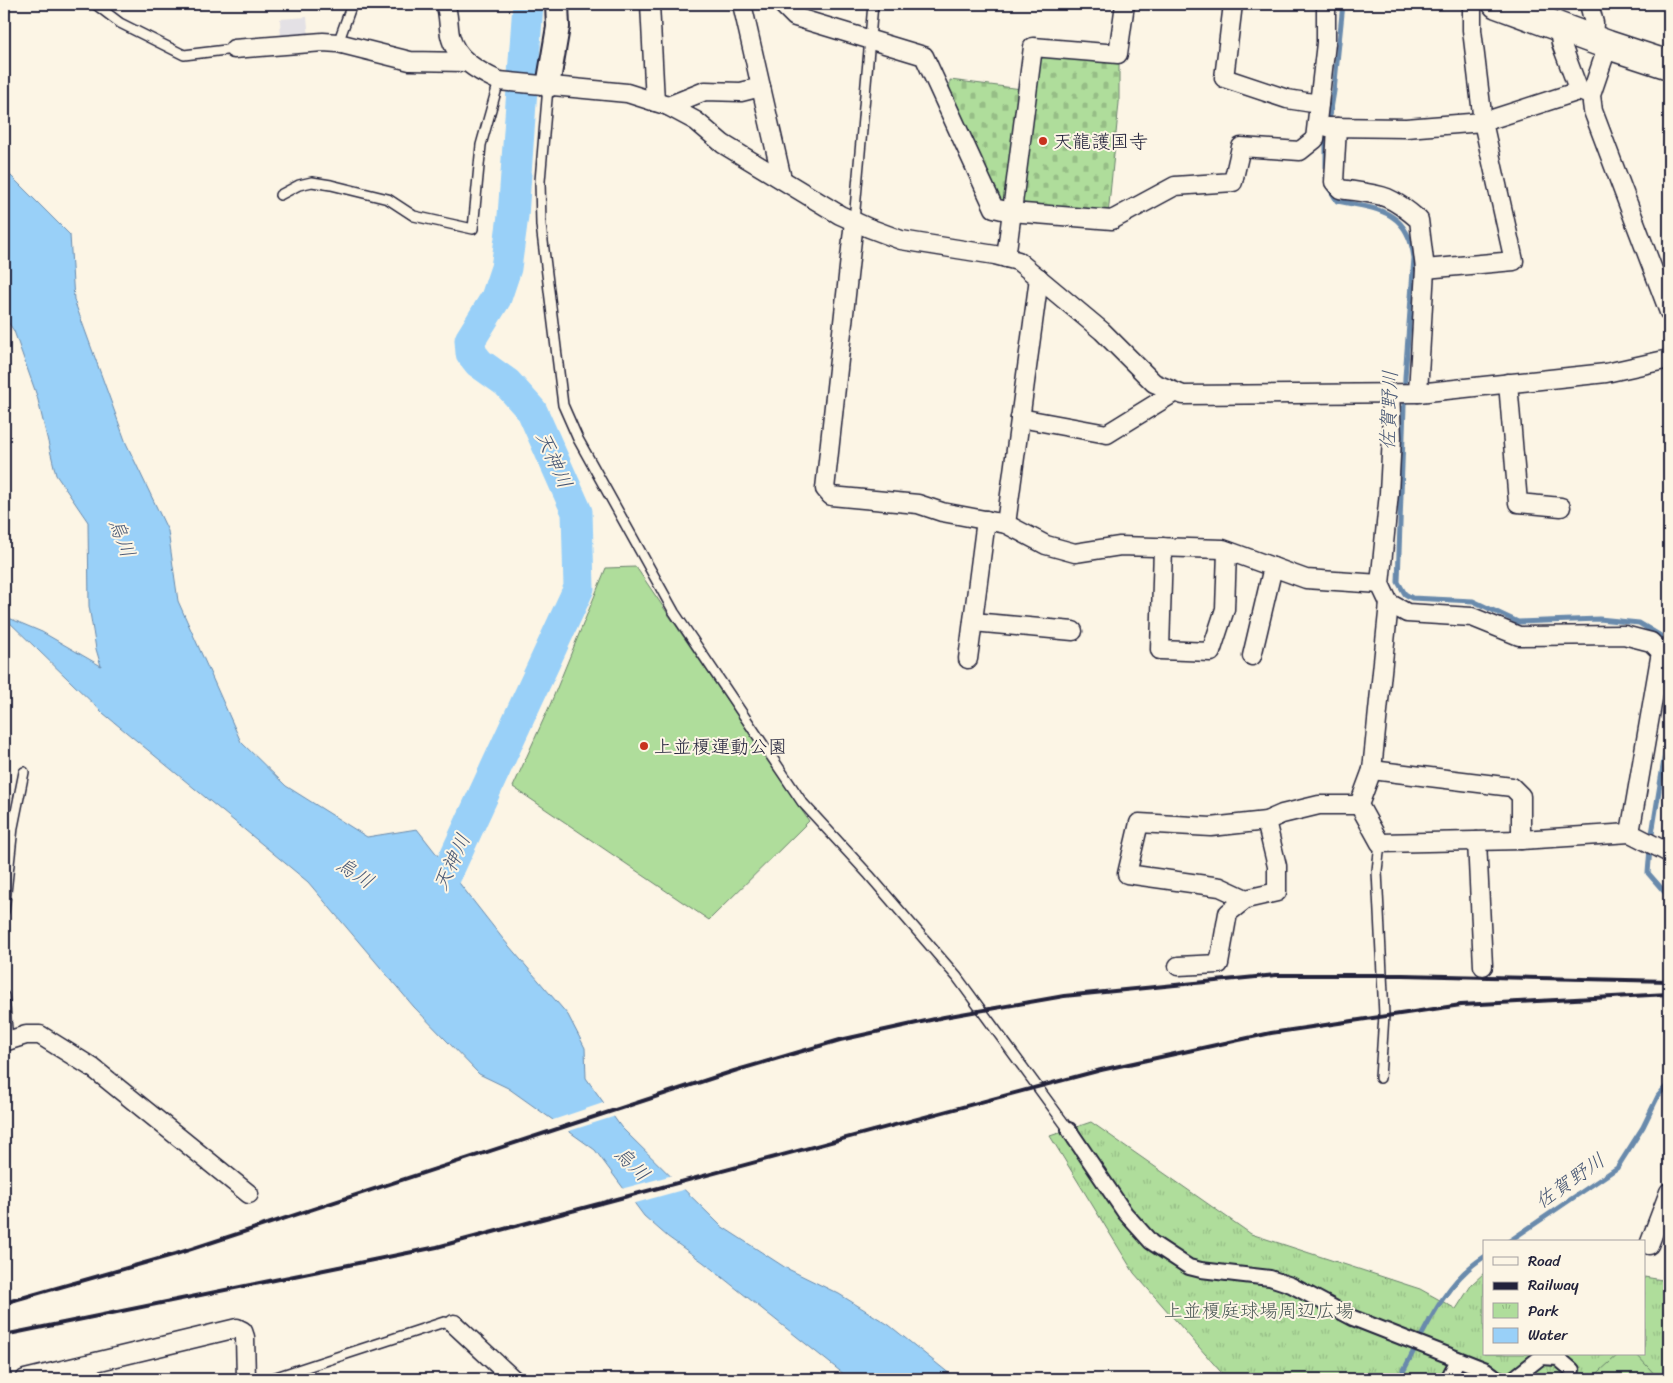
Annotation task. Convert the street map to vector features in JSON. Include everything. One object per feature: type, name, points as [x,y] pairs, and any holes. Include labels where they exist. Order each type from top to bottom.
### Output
[{"type":"main road","points":[[1497,4],[1669,65]]},
{"type":"street","points":[[445,4],[450,35],[454,46],[465,62]]},
{"type":"street","points":[[541,86],[558,27],[558,4]]},
{"type":"street","points":[[650,4],[661,104]]},
{"type":"street","points":[[742,4],[782,179]]},
{"type":"street","points":[[782,4],[795,17],[924,56],[994,208],[1011,212],[1112,220],[1174,186],[1232,182],[1241,147],[1300,151],[1326,127],[1406,128],[1482,122],[1585,93]]},
{"type":"street","points":[[1006,258],[1033,47],[1118,54],[1125,4]]},
{"type":"street","points":[[1233,4],[1224,78],[1287,99],[1319,104]]},
{"type":"street","points":[[1326,4],[1326,43],[1319,104],[1326,127],[1334,182],[1340,189],[1383,195],[1397,201],[1419,220],[1425,269],[1404,393],[1392,437],[1389,493],[1380,584],[1389,603],[1372,770],[1359,805],[1380,843],[1477,842],[1633,835],[1665,850]]},
{"type":"street","points":[[1425,269],[1514,261],[1482,122],[1472,30],[1472,4]]},
{"type":"street","points":[[1585,93],[1600,42],[1593,14],[1588,4]]},
{"type":"street","points":[[1558,26],[1561,43],[1592,110],[1669,309]]},
{"type":"street","points":[[234,50],[338,42],[410,61],[465,62],[504,82],[627,93],[661,104],[696,121],[723,144],[854,221],[901,240],[1018,261],[1102,331],[1154,383],[1183,395],[1404,393],[1606,373],[1669,359]]},
{"type":"street","points":[[661,104],[705,91],[741,92],[761,87]]},
{"type":"street","points":[[854,221],[824,490],[831,496],[918,504],[942,512],[1006,524],[1046,545],[1075,553],[1120,546],[1227,551],[1306,579],[1380,584]]},
{"type":"street","points":[[1006,524],[1040,278]]},
{"type":"street","points":[[1508,383],[1518,503],[1561,507]]},
{"type":"street","points":[[1020,418],[1107,434],[1175,392]]},
{"type":"street","points":[[968,659],[986,520]]},
{"type":"street","points":[[1163,547],[1160,650],[1210,652],[1225,609],[1227,551]]},
{"type":"street","points":[[1252,656],[1273,567]]},
{"type":"street","points":[[1389,603],[1407,612],[1472,617],[1519,636],[1624,635],[1651,642],[1661,652],[1633,835]]},
{"type":"street","points":[[973,622],[1073,631]]},
{"type":"street","points":[[1372,770],[1512,787],[1521,796],[1521,840]]},
{"type":"street","points":[[1246,899],[1220,886],[1127,874],[1140,823],[1211,826],[1266,821],[1282,814],[1319,805],[1359,805]]},
{"type":"street","points":[[1178,966],[1219,964],[1228,913],[1246,899],[1277,892],[1277,866],[1266,821]]},
{"type":"street","points":[[1477,842],[1483,966]]},
{"type":"street","points":[[6,1041],[26,1035],[40,1035],[93,1068],[249,1194]]},
{"type":"street","points":[[1069,1130],[1125,1213],[1151,1242],[1189,1267],[1270,1278],[1291,1285],[1354,1318],[1486,1370],[1498,1379]]},
{"type":"street","points":[[1649,1245],[1669,1192]]},
{"type":"street","points":[[454,1324],[510,1378]]},
{"type":"street","points":[[25,1379],[63,1375],[237,1328],[244,1331],[246,1379]]},
{"type":"street","points":[[1513,1379],[1541,1357],[1558,1358],[1572,1370]]},
{"type":"street","points":[[1448,1379],[1458,1360]]},
{"type":"lane","points":[[95,4],[120,23],[184,55],[234,50]]},
{"type":"lane","points":[[338,42],[352,4]]},
{"type":"lane","points":[[854,221],[873,4]]},
{"type":"lane","points":[[280,195],[294,187],[312,182],[331,185],[388,199],[414,216],[473,229],[481,145],[504,82]]},
{"type":"lane","points":[[541,86],[541,225],[563,405],[578,439],[674,612],[802,802],[869,875],[957,977],[1069,1130]]},
{"type":"lane","points":[[4,910],[13,827],[24,772]]},
{"type":"lane","points":[[1380,843],[1377,871],[1384,1015],[1380,1078]]},
{"type":"lane","points":[[4,996],[6,1041]]},
{"type":"lane","points":[[270,1379],[444,1322],[454,1324]]},
{"type":"shaded area","points":[[307,17],[309,38],[281,40],[280,19]]},
{"type":"green space","points":[[1039,54],[1119,59],[1119,103],[1108,215],[1017,205]]},
{"type":"green space","points":[[950,80],[1022,89],[1008,204],[999,203],[949,97]]},
{"type":"green space","name":"上並榎運動公園","points":[[636,567],[809,821],[709,920],[513,787],[550,705],[606,568]]},
{"type":"green space","name":"上並榎庭球場周辺広場","points":[[1091,1122],[1251,1234],[1420,1289],[1456,1309],[1472,1284],[1483,1274],[1483,1356],[1646,1356],[1646,1277],[1669,1281],[1669,1379],[1227,1379],[1134,1273],[1050,1136]]},
{"type":"green space","points":[[1617,1356],[1638,1356],[1659,1379],[1591,1379]]},
{"type":"water","name":"烏川","points":[[4,169],[70,235],[74,300],[126,443],[168,531],[178,601],[241,742],[286,786],[367,837],[417,829],[503,939],[568,1015],[585,1048],[586,1078],[621,1127],[721,1226],[786,1268],[839,1294],[889,1325],[956,1379],[850,1379],[703,1262],[668,1237],[644,1216],[595,1150],[508,1088],[479,1074],[414,1007],[308,882],[103,713],[4,617],[42,632],[101,666],[96,649],[89,606],[88,522],[56,475],[37,396],[14,331],[4,316]]},
{"type":"pier","points":[[606,1102],[616,1116],[566,1132],[550,1121]]},
{"type":"pier","points":[[673,1175],[686,1189],[632,1204],[621,1189]]},
{"type":"waterway","name":"天神川","points":[[431,908],[579,588],[577,512],[532,411],[507,383],[479,363],[471,353],[470,340],[496,298],[506,268],[513,216],[528,4]]},
{"type":"waterway","name":"佐賀野川","points":[[1326,177],[1326,139],[1334,91],[1343,4]]},
{"type":"waterway","name":"佐賀野川","points":[[1329,188],[1337,201],[1378,210],[1398,221],[1411,242],[1414,258],[1405,377],[1398,582],[1405,594],[1412,598],[1473,601],[1518,622],[1599,619],[1639,623],[1669,641]]},
{"type":"waterway","name":"佐賀野川","points":[[1651,840],[1669,729]]},
{"type":"waterway","name":"佐賀野川","points":[[1650,848],[1648,873],[1669,897]]},
{"type":"waterway","name":"佐賀野川","points":[[1511,1240],[1617,1168],[1643,1127],[1658,1096],[1669,1083]]},
{"type":"waterway","name":"佐賀野川","points":[[1399,1379],[1434,1312],[1445,1296],[1456,1281],[1483,1258]]},
{"type":"railway","points":[[4,1303],[176,1254],[734,1071],[840,1040],[944,1017],[1064,996],[1276,975],[1403,975],[1669,981]]},
{"type":"railway","points":[[4,1335],[437,1247],[1101,1070],[1271,1033],[1461,1005],[1669,994]]},
{"type":"place","name":"天龍護国寺","points":[[1043,141]]},
{"type":"place","name":"上並榎運動公園","points":[[644,746]]}]
